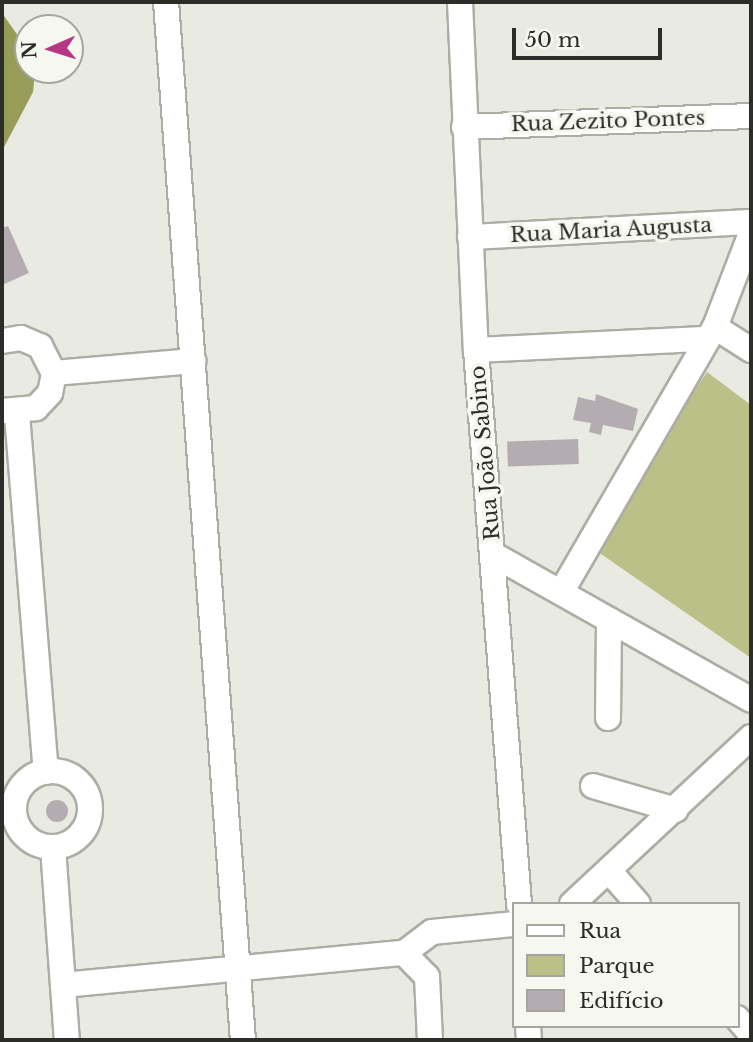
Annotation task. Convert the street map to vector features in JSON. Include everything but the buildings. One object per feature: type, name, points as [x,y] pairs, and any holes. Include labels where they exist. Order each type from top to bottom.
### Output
[{"type":"street","points":[[166,2],[243,1040]]},
{"type":"street","name":"Rua João Sabino","points":[[460,2],[476,350],[519,902]]},
{"type":"street","name":"Rua Zezito Pontes","points":[[464,127],[751,116]]},
{"type":"street","name":"Rua Maria Augusta","points":[[470,237],[751,222]]},
{"type":"street","points":[[563,589],[709,333],[751,233]]},
{"type":"street","points":[[476,350],[709,333],[751,350]]},
{"type":"street","points":[[2,341],[21,338],[40,346],[54,373],[44,402],[9,412],[46,772]]},
{"type":"street","points":[[54,373],[193,361]]},
{"type":"street","points":[[494,555],[563,589],[609,620],[751,701]]},
{"type":"street","points":[[607,718],[609,620]]},
{"type":"street","points":[[575,902],[611,873],[751,737]]},
{"type":"street","points":[[46,772],[76,779],[90,806],[80,835],[53,847],[28,838],[8,815],[22,787],[46,772]]},
{"type":"street","points":[[593,786],[676,810]]},
{"type":"street","points":[[53,847],[67,1040]]},
{"type":"street","points":[[611,873],[636,902]]},
{"type":"street","points":[[63,985],[404,953],[414,940],[432,932],[512,924]]},
{"type":"street","points":[[404,953],[427,976],[430,1040]]},
{"type":"street","points":[[739,1020],[751,1034]]},
{"type":"green space","points":[[707,372],[751,405],[751,658],[591,547]]},
{"type":"shaded area","points":[[2,13],[14,30],[14,84],[34,84],[33,92],[2,151]]}]
